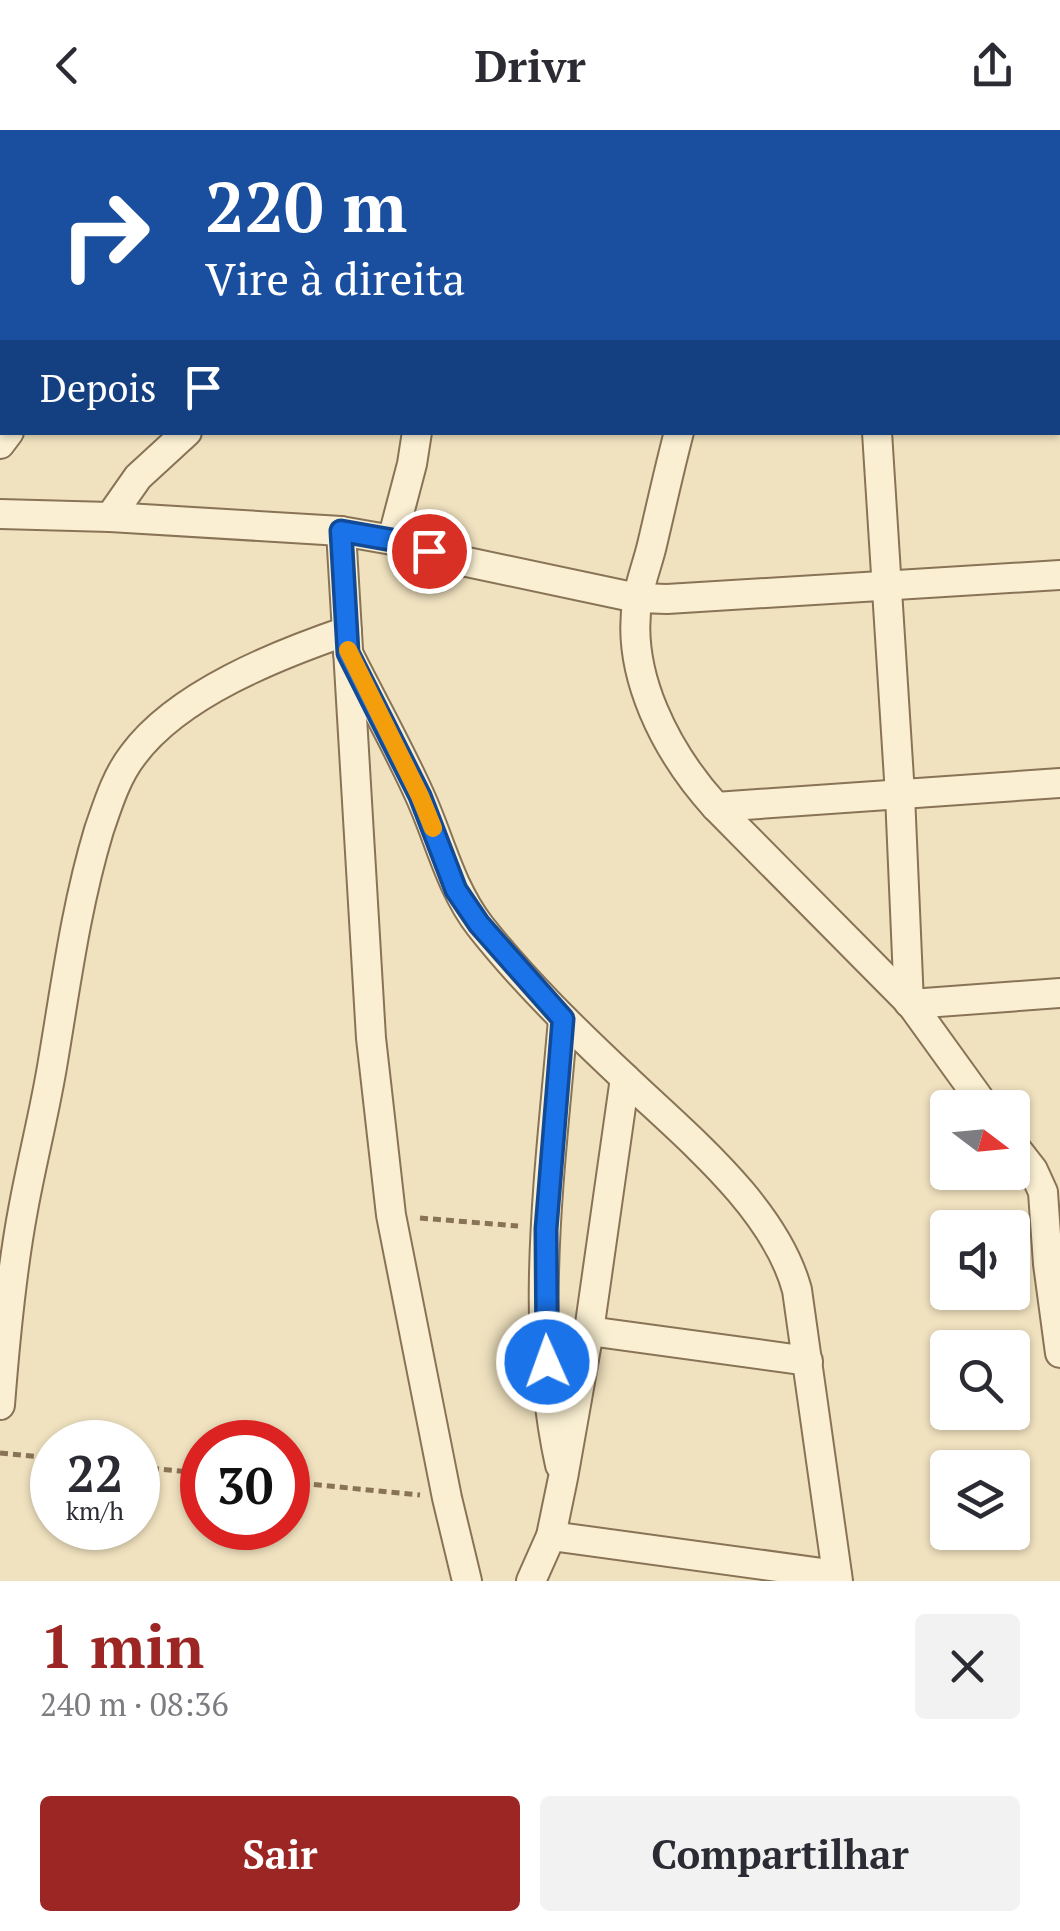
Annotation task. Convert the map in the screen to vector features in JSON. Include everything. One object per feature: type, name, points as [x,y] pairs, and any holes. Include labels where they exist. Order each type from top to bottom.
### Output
[{"type":"street","points":[[110,517],[138,477],[184,435]]},
{"type":"street","points":[[392,540],[417,435]]},
{"type":"street","points":[[679,435],[637,598],[640,669],[656,714],[693,782],[910,1004],[973,1090]]},
{"type":"street","points":[[877,435],[910,1004]]},
{"type":"street","points":[[0,514],[341,531],[637,598],[1060,575]]},
{"type":"street","points":[[341,531],[371,1038],[392,1215],[467,1581]]},
{"type":"street","points":[[347,642],[420,796],[456,890],[479,924],[563,1019],[707,1156],[760,1215],[790,1264],[798,1290],[837,1578],[551,1536]]},
{"type":"street","points":[[0,1406],[14,1263],[80,905],[118,778],[132,756],[168,718],[228,680],[271,659],[347,642]]},
{"type":"street","points":[[716,807],[1060,783]]},
{"type":"street","points":[[910,1004],[1060,993]]},
{"type":"street","points":[[563,1019],[546,1229],[545,1330],[548,1395],[563,1478]]},
{"type":"street","points":[[531,1581],[551,1536],[563,1478],[590,1331],[625,1078]]},
{"type":"street","points":[[1030,1166],[1051,1192],[1048,1264],[1060,1353]]},
{"type":"street","points":[[590,1331],[808,1360]]},
{"type":"path","points":[[392,1215],[546,1229]]},
{"type":"path","points":[[0,1452],[30,1455]]},
{"type":"path","points":[[310,1484],[448,1498]]},
{"type":"slow traffic","points":[[348,650],[433,828]]},
{"type":"route","points":[[429,551],[341,531],[348,653],[420,796],[456,890],[479,924],[563,1019],[546,1229],[547,1362]]}]
